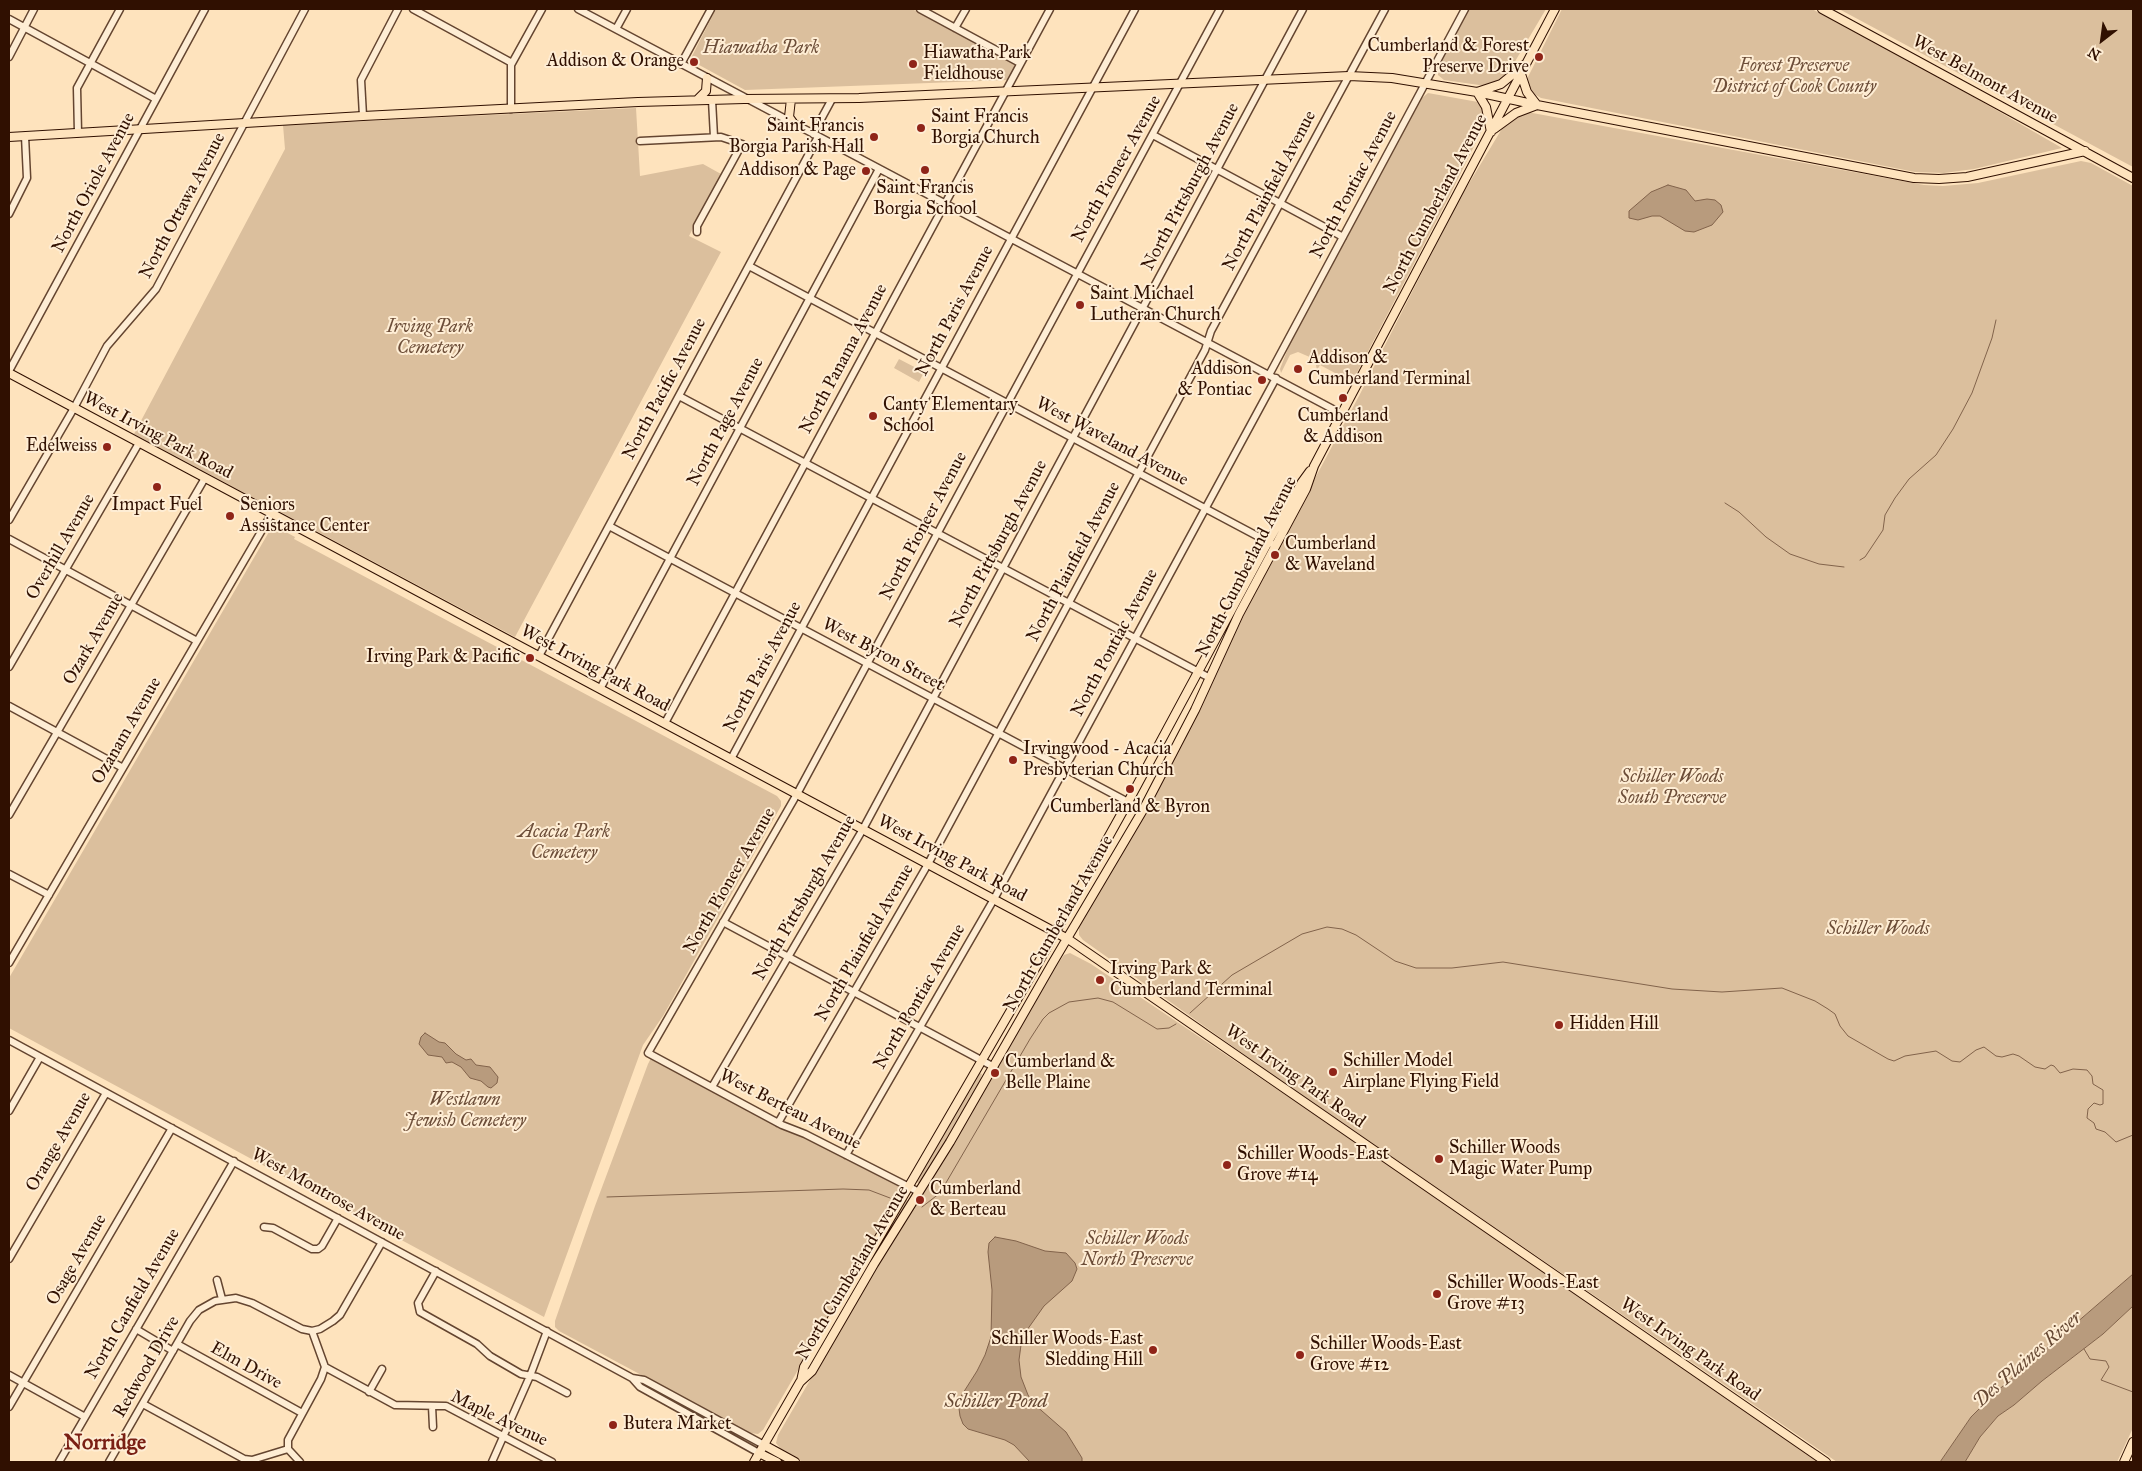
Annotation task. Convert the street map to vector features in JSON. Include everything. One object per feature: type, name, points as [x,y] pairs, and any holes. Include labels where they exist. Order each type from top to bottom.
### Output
[{"type":"main road","name":"North Cumberland Avenue","points":[[754,1462],[800,1382],[804,1367],[982,1061],[1128,802],[1268,542],[1302,482],[1314,466],[1555,9]]},
{"type":"main road","name":"West Belmont Avenue","points":[[1822,9],[2133,178]]},
{"type":"main road","points":[[1477,92],[1501,84],[1526,64]]},
{"type":"main road","points":[[1521,74],[1527,92],[1538,105]]},
{"type":"main road","points":[[9,137],[363,116],[697,100],[832,99],[1349,76],[1392,78],[1477,92],[1914,178],[1952,178],[1993,172],[2084,151]]},
{"type":"main road","points":[[697,100],[706,91],[707,78]]},
{"type":"main road","points":[[1477,92],[1486,107],[1491,132],[1516,113],[1538,105]]},
{"type":"main road","points":[[791,99],[789,117],[794,124]]},
{"type":"main road","name":"West Irving Park Road","points":[[9,372],[1068,939],[1826,1462]]},
{"type":"main road","name":"North Cumberland Avenue","points":[[800,1382],[812,1371],[874,1264],[994,1067],[1143,810],[1195,710],[1208,677],[1238,614],[1306,489],[1314,466]]},
{"type":"main road","points":[[2128,1459],[2133,1442]]},
{"type":"main road","name":"West Montrose Avenue","points":[[764,1445],[796,1462]]},
{"type":"main road","name":"West Montrose Avenue","points":[[759,1453],[777,1462]]},
{"type":"street","points":[[9,57],[34,9]]},
{"type":"street","points":[[78,134],[77,88],[120,9]]},
{"type":"street","name":"North Oriole Avenue","points":[[9,372],[205,9]]},
{"type":"street","name":"North Ottawa Avenue","points":[[9,520],[74,408],[106,346],[156,289],[305,9]]},
{"type":"street","points":[[363,116],[361,80],[398,9]]},
{"type":"street","points":[[413,9],[512,63]]},
{"type":"street","points":[[511,109],[510,69],[542,9]]},
{"type":"street","points":[[578,9],[744,99],[816,135],[1342,414]]},
{"type":"street","points":[[616,29],[627,9]]},
{"type":"street","points":[[682,64],[711,9]]},
{"type":"street","points":[[920,9],[1020,63]]},
{"type":"street","points":[[956,28],[966,9]]},
{"type":"street","name":"North Panama Avenue","points":[[665,723],[1050,9]]},
{"type":"street","name":"North Paris Avenue","points":[[731,759],[1135,9]]},
{"type":"street","name":"North Pioneer Avenue","points":[[648,1053],[797,794],[1220,9]]},
{"type":"street","name":"North Pittsburgh Avenue","points":[[712,1087],[863,829],[1303,9]]},
{"type":"street","name":"North Plainfield Avenue","points":[[778,1123],[928,864],[1139,473],[1208,342],[1211,332],[1385,9]]},
{"type":"street","name":"North Pontiac Avenue","points":[[846,1155],[994,899],[1135,638],[1273,377],[1343,237],[1465,9]]},
{"type":"street","points":[[9,19],[156,99]]},
{"type":"street","name":"North Pacific Avenue","points":[[539,656],[749,266],[816,135],[832,99]]},
{"type":"street","points":[[712,100],[714,137]]},
{"type":"street","points":[[1153,135],[1343,237]]},
{"type":"street","points":[[9,214],[27,178],[25,136]]},
{"type":"street","points":[[640,141],[722,137],[742,144],[697,226],[697,232]]},
{"type":"street","name":"North Page Avenue","points":[[600,689],[879,169]]},
{"type":"street","name":"West Waveland Avenue","points":[[749,266],[1276,546]]},
{"type":"street","points":[[679,396],[1208,677]]},
{"type":"street","name":"Overhill Avenue","points":[[9,667],[139,442]]},
{"type":"street","name":"Ozark Avenue","points":[[9,815],[205,478]]},
{"type":"street","name":"Ozanam Avenue","points":[[9,963],[272,513]]},
{"type":"street","name":"West Byron Street","points":[[609,526],[1143,810]]},
{"type":"street","points":[[9,539],[197,641]]},
{"type":"street","points":[[9,706],[123,768]]},
{"type":"street","points":[[9,874],[49,895]]},
{"type":"street","points":[[724,922],[994,1067]]},
{"type":"street","name":"West Montrose Avenue","points":[[9,1040],[547,1331],[632,1378],[640,1387],[759,1453]]},
{"type":"street","name":"West Berteau Avenue","points":[[648,1053],[778,1123],[805,1134],[919,1192]]},
{"type":"street","points":[[9,1111],[40,1057]]},
{"type":"street","name":"Orange Avenue","points":[[9,1259],[106,1093]]},
{"type":"street","name":"Osage Avenue","points":[[9,1407],[172,1128]]},
{"type":"street","name":"North Canfield Avenue","points":[[59,1462],[234,1161]]},
{"type":"street","points":[[264,1227],[273,1228],[312,1249],[318,1250],[338,1218]]},
{"type":"street","points":[[217,1280],[222,1299],[236,1298],[244,1300],[298,1328],[312,1331],[327,1326],[340,1314],[382,1242]]},
{"type":"street","points":[[436,1271],[419,1301],[417,1308],[422,1314],[477,1344],[493,1358],[521,1374],[537,1377],[567,1393]]},
{"type":"street","name":"Redwood Drive","points":[[109,1462],[199,1310],[222,1299]]},
{"type":"street","name":"Elm Drive","points":[[136,1329],[302,1413]]},
{"type":"street","points":[[300,1462],[288,1449],[289,1435],[321,1379],[325,1368],[312,1331]]},
{"type":"street","points":[[492,1462],[530,1376],[547,1331]]},
{"type":"street","name":"Maple Avenue","points":[[325,1368],[395,1405],[446,1406],[552,1462]]},
{"type":"street","points":[[369,1392],[382,1368]]},
{"type":"street","points":[[9,1376],[85,1417]]},
{"type":"street","name":"West Montrose Avenue","points":[[632,1378],[644,1380],[764,1445]]},
{"type":"street","points":[[143,1404],[244,1459],[252,1460],[288,1449]]},
{"type":"street","name":"Maple Avenue","points":[[432,1406],[432,1427]]},
{"type":"green space","name":"Hiawatha Park","points":[[716,9],[912,9],[1014,63],[1015,66],[1008,80],[745,90],[690,60]]},
{"type":"green space","points":[[1468,9],[1546,9],[1507,75],[1499,81],[1486,86],[1444,80],[1438,75],[1436,68]]},
{"type":"green space","name":"Forest Preserve District of Cook County","points":[[1562,9],[1812,9],[1953,85],[2062,148],[1974,169],[1944,173],[1915,172],[1541,98],[1529,91],[1527,79]]},
{"type":"green space","points":[[1839,9],[2133,9],[2133,167]]},
{"type":"green space","points":[[1428,93],[1478,102],[1484,110],[1485,124],[1353,380],[1350,381],[1320,365],[1317,370],[1315,361],[1312,358],[1298,352],[1290,355],[1281,373],[1280,369],[1289,346],[1422,98]]},
{"type":"green space","name":"Irving Park Cemetery","points":[[636,108],[640,176],[703,164],[721,174],[689,236],[721,252],[515,637],[134,434],[285,149],[283,125]]},
{"type":"green space","name":"Schiller Woods South Preserve","points":[[1527,112],[1924,185],[1943,186],[1978,183],[2081,161],[2091,163],[2133,186],[2133,1274],[1996,1392],[1971,1417],[1940,1462],[1837,1462],[1280,1080],[1083,940],[1079,935],[1079,926],[1172,762],[1228,641],[1359,396],[1459,200],[1503,127],[1514,117]]},
{"type":"green space","points":[[899,359],[924,372],[919,382],[894,368]]},
{"type":"green space","points":[[273,525],[295,537],[294,539],[777,796],[781,801],[781,806],[663,1016],[643,1045],[544,1317],[9,1028],[9,978]]},
{"type":"green space","name":"Schiller Woods North Preserve","points":[[1070,953],[1091,964],[1302,1106],[1820,1462],[803,1462],[782,1451],[776,1443],[778,1435],[869,1279],[934,1176],[1057,965],[1064,955]]},
{"type":"green space","points":[[651,1058],[902,1188],[763,1430],[758,1434],[750,1433],[559,1331],[555,1327],[555,1321],[595,1206]]},
{"type":"green space","points":[[980,1073],[982,1074],[979,1086],[922,1182],[919,1184],[916,1181]]},
{"type":"green space","points":[[905,1199],[908,1201],[906,1208],[810,1366]]},
{"type":"green space","points":[[2133,1306],[2133,1428],[2117,1462],[1965,1462],[1980,1437],[1998,1416],[2103,1334]]},
{"type":"water","points":[[1668,185],[1686,190],[1695,201],[1715,200],[1721,205],[1723,212],[1712,225],[1694,232],[1685,231],[1660,216],[1638,220],[1629,218],[1629,211],[1651,192]]},
{"type":"water","points":[[425,1033],[439,1042],[445,1043],[456,1054],[466,1060],[471,1059],[476,1065],[490,1067],[498,1077],[497,1083],[491,1088],[488,1087],[481,1081],[470,1078],[461,1067],[452,1062],[446,1063],[442,1057],[428,1055],[419,1044],[421,1037]]},
{"type":"water","name":"Schiller Pond","points":[[995,1237],[1016,1241],[1045,1251],[1066,1253],[1075,1263],[1077,1269],[1072,1281],[1044,1306],[1027,1330],[1021,1345],[1019,1360],[1021,1377],[1028,1395],[1034,1404],[1066,1432],[1082,1458],[1082,1462],[1030,1462],[1014,1445],[1005,1440],[968,1429],[963,1424],[958,1401],[977,1371],[991,1337],[992,1290],[988,1252],[989,1243]]},
{"type":"water","points":[[2133,1274],[2133,1306],[2103,1334],[1998,1416],[1980,1437],[1965,1462],[1940,1462],[1971,1417],[1996,1392]]},
{"type":"waterway","points":[[1860,560],[1865,557],[1883,530],[1885,515],[1895,498],[1909,479],[1936,455],[1953,429],[1972,393],[1992,338],[1996,320]]},
{"type":"waterway","points":[[1725,503],[1739,512],[1766,537],[1790,554],[1819,564],[1844,567]]},
{"type":"waterway","points":[[1190,1013],[1232,975],[1302,934],[1327,927],[1342,929],[1356,935],[1395,961],[1416,968],[1452,968],[1503,962],[1672,989],[1722,992],[1782,988],[1815,1001],[1828,1009],[1835,1014],[1840,1026],[1848,1036],[1894,1061],[1905,1056],[1936,1051],[1952,1061],[1960,1062],[1976,1050],[1984,1047],[1996,1056],[2002,1057],[2013,1054],[2019,1056],[2035,1067],[2045,1069],[2051,1065],[2054,1066],[2060,1073],[2073,1069],[2087,1070],[2092,1076],[2093,1084],[2103,1090],[2103,1104],[2094,1103],[2088,1109],[2087,1118],[2094,1123],[2096,1129],[2105,1132],[2116,1142],[2133,1135]]},
{"type":"waterway","points":[[922,1207],[940,1193],[1030,1039],[1049,1013],[1069,1002],[1098,998],[1113,1002],[1157,1029],[1169,1028],[1176,1024]]},
{"type":"waterway","points":[[607,1197],[843,1189],[869,1190],[890,1198]]},
{"type":"waterway","points":[[2084,1349],[2090,1359],[2106,1361],[2109,1367],[2101,1380],[2133,1392]]},
{"type":"place","name":"Cumberland & Forest Preserve Drive","points":[[1539,57]]},
{"type":"place","name":"Addison & Orange","points":[[694,62]]},
{"type":"place","name":"Hiawatha Park Fieldhouse","points":[[913,64]]},
{"type":"place","name":"Saint Francis Borgia Church","points":[[921,128]]},
{"type":"place","name":"Saint Francis Borgia Parish Hall","points":[[874,137]]},
{"type":"place","name":"Saint Francis Borgia School","points":[[925,170]]},
{"type":"place","name":"Addison & Page","points":[[866,171]]},
{"type":"place","name":"Saint Michael Lutheran Church","points":[[1080,305]]},
{"type":"place","name":"Addison & Cumberland Terminal","points":[[1298,369]]},
{"type":"place","name":"Addison & Pontiac","points":[[1262,380]]},
{"type":"place","name":"Cumberland & Addison","points":[[1343,398]]},
{"type":"place","name":"Canty Elementary School","points":[[873,416]]},
{"type":"place","name":"Edelweiss","points":[[107,447]]},
{"type":"place","name":"Impact Fuel","points":[[157,487]]},
{"type":"place","name":"Seniors Assistance Center","points":[[230,516]]},
{"type":"place","name":"Cumberland & Waveland","points":[[1275,555]]},
{"type":"place","name":"Irving Park & Pacific","points":[[530,658]]},
{"type":"place","name":"Irvingwood - Acacia Presbyterian Church","points":[[1013,760]]},
{"type":"place","name":"Cumberland & Byron","points":[[1130,789]]},
{"type":"place","name":"Irving Park & Cumberland Terminal","points":[[1100,980]]},
{"type":"place","name":"Hidden Hill","points":[[1559,1025]]},
{"type":"place","name":"Schiller Model Airplane Flying Field","points":[[1333,1072]]},
{"type":"place","name":"Cumberland & Belle Plaine","points":[[995,1073]]},
{"type":"place","name":"Schiller Woods Magic Water Pump","points":[[1439,1159]]},
{"type":"place","name":"Schiller Woods-East Grove #14","points":[[1227,1165]]},
{"type":"place","name":"Cumberland & Berteau","points":[[920,1200]]},
{"type":"place","name":"Schiller Woods-East Grove #13","points":[[1437,1294]]},
{"type":"place","name":"Schiller Woods-East Sledding Hill","points":[[1153,1350]]},
{"type":"place","name":"Schiller Woods-East Grove #12","points":[[1300,1355]]},
{"type":"place","name":"Butera Market","points":[[613,1425]]},
{"type":"district","name":"Norridge","points":[[105,1444]]},
{"type":"park label","name":"Acacia Park Cemetery","points":[[564,843]]},
{"type":"park label","name":"Schiller Woods","points":[[1878,930]]},
{"type":"park label","name":"Westlawn Jewish Cemetery","points":[[465,1111]]},
{"type":"water label","name":"Des Plaines River","points":[[2028,1360]]}]
